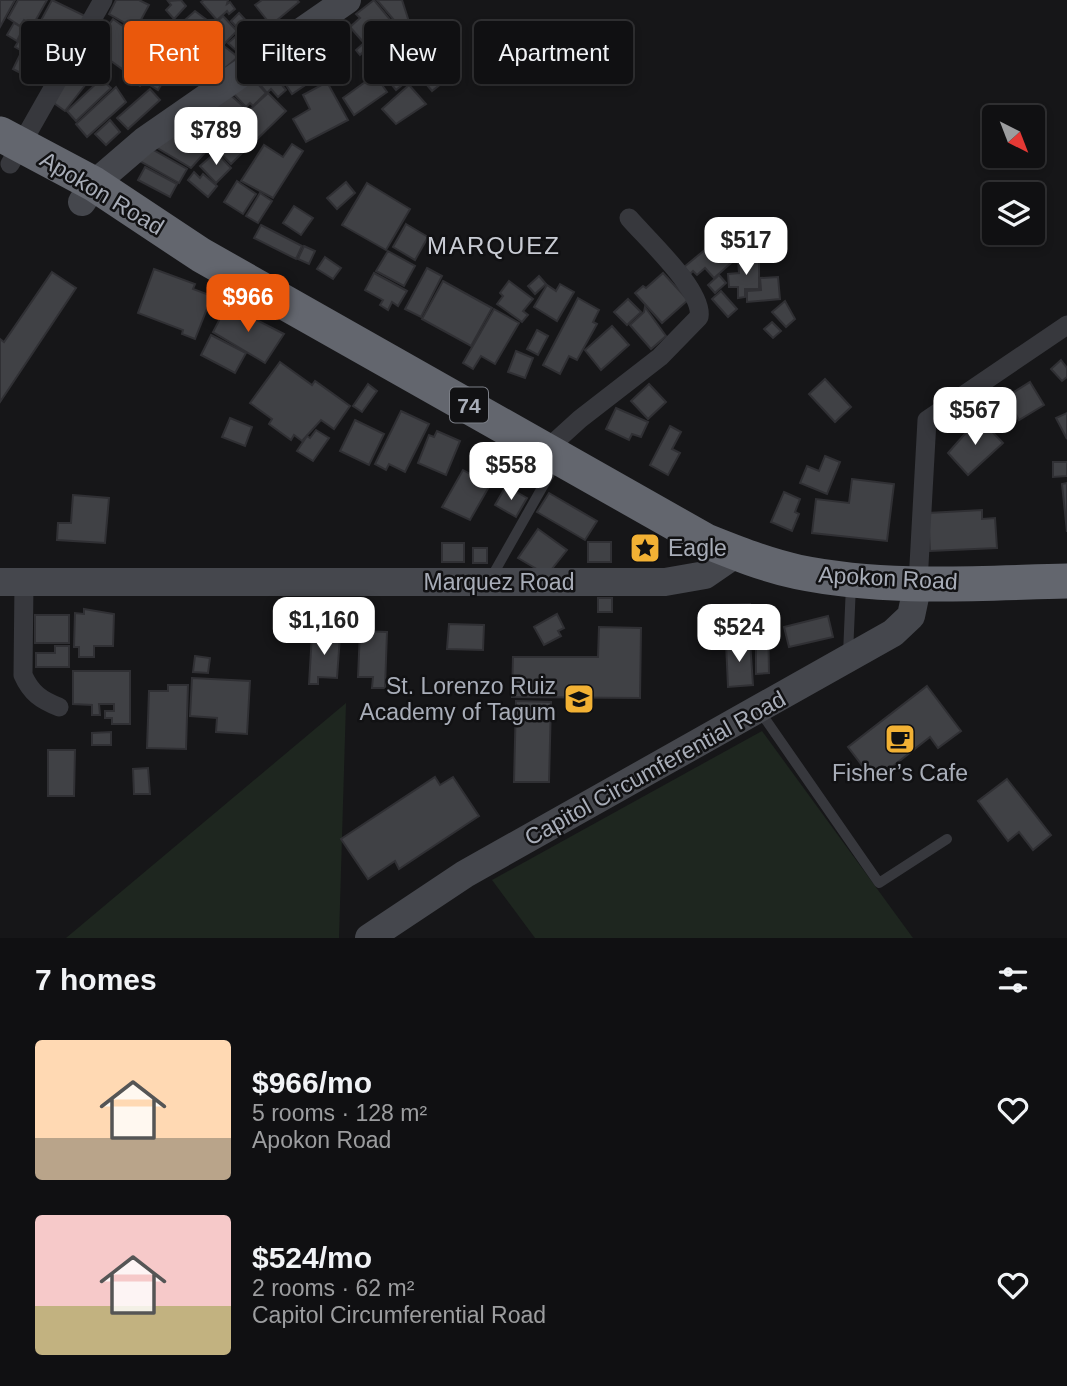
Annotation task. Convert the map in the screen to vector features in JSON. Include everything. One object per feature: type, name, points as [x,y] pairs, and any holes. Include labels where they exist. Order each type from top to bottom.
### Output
[{"type":"highway","name":"Apokon Road","points":[[8,151],[554,453],[677,526],[737,553],[795,571],[852,580],[918,583],[1067,581]]},
{"type":"main road","points":[[88,193],[144,141],[347,0]]},
{"type":"main road","name":"Marquez Road","points":[[12,582],[689,580],[721,566],[737,553]]},
{"type":"main road","name":"Capitol Circumferential Road","points":[[369,938],[465,874],[893,633],[911,617],[918,583]]},
{"type":"street","points":[[8,151],[103,0]]},
{"type":"street","points":[[554,453],[580,419],[660,357],[699,317],[701,309],[691,289],[629,218]]},
{"type":"street","points":[[918,583],[927,420],[1067,326]]},
{"type":"street","points":[[12,582],[23,675],[29,688],[42,701],[59,707]]},
{"type":"lane","points":[[489,580],[554,453]]},
{"type":"lane","points":[[847,661],[852,580]]},
{"type":"lane","points":[[759,709],[879,883],[947,839]]},
{"type":"shaded area","points":[[346,703],[339,938],[66,938]]},
{"type":"shaded area","points":[[762,731],[913,938],[535,938],[492,880]]},
{"type":"building","points":[[0,0],[15,0],[0,27]]},
{"type":"building","points":[[18,0],[47,0],[35,21],[24,20],[20,26],[8,18]]},
{"type":"building","points":[[52,0],[85,16],[82,21],[41,21]]},
{"type":"building","points":[[116,0],[139,0],[149,5],[140,21],[124,22],[109,14]]},
{"type":"building","points":[[181,0],[186,6],[174,19],[166,10],[171,5],[168,1]]},
{"type":"building","points":[[228,0],[227,4],[230,2],[235,9],[229,14],[227,11],[217,20],[201,2]]},
{"type":"building","points":[[262,0],[299,2],[276,21],[268,21],[255,5]]},
{"type":"building","points":[[374,0],[391,21],[364,21],[364,43],[350,27],[360,18],[356,14]]},
{"type":"building","points":[[377,0],[402,0],[409,21],[395,21]]},
{"type":"building","points":[[195,11],[208,21],[188,21],[186,19]]},
{"type":"building","points":[[239,13],[246,21],[237,21],[237,28],[231,21]]},
{"type":"building","points":[[223,16],[237,31],[225,43],[223,21],[218,21]]},
{"type":"building","points":[[113,19],[124,27],[124,70],[110,60],[110,23]]},
{"type":"building","points":[[14,23],[21,27],[17,41],[7,35]]},
{"type":"building","points":[[237,35],[237,51],[228,43]]},
{"type":"building","points":[[21,37],[21,50],[15,47]]},
{"type":"building","points":[[364,43],[364,51],[360,55],[356,50]]},
{"type":"building","points":[[223,45],[237,56],[223,68]]},
{"type":"building","points":[[21,53],[21,73],[13,69]]},
{"type":"building","points":[[364,83],[381,84],[387,92],[354,115],[343,98]]},
{"type":"building","points":[[64,84],[86,84],[65,111],[51,101]]},
{"type":"building","points":[[96,84],[107,84],[111,88],[76,121],[67,111]]},
{"type":"building","points":[[148,84],[162,84],[158,90]]},
{"type":"building","points":[[238,84],[258,84],[266,93],[253,106],[250,103],[246,107],[231,91]]},
{"type":"building","points":[[260,84],[281,84],[286,90],[278,97],[271,89],[267,93]]},
{"type":"building","points":[[285,84],[307,84],[292,94]]},
{"type":"building","points":[[328,84],[348,120],[306,142],[293,119],[310,109],[303,95]]},
{"type":"building","points":[[391,84],[403,84],[396,90]]},
{"type":"building","points":[[426,84],[441,84],[432,91]]},
{"type":"building","points":[[409,85],[426,104],[396,124],[382,109]]},
{"type":"building","points":[[116,87],[126,102],[87,137],[76,124]]},
{"type":"building","points":[[150,89],[160,100],[128,129],[117,118]]},
{"type":"building","points":[[227,92],[245,108],[191,168],[154,146]]},
{"type":"building","points":[[268,93],[286,111],[252,144],[233,125]]},
{"type":"building","points":[[110,120],[120,132],[106,145],[95,134]]},
{"type":"building","points":[[230,131],[234,131],[249,146],[231,164],[215,147]]},
{"type":"building","points":[[292,144],[303,151],[273,198],[241,181],[264,145],[283,157]]},
{"type":"building","points":[[148,147],[187,169],[179,183],[140,161]]},
{"type":"building","points":[[216,152],[231,168],[216,183],[200,166]]},
{"type":"building","points":[[145,167],[177,184],[170,197],[138,180]]},
{"type":"building","points":[[194,172],[200,178],[203,174],[217,186],[208,197],[188,180]]},
{"type":"building","points":[[237,181],[256,194],[243,214],[224,202]]},
{"type":"building","points":[[346,182],[355,193],[337,209],[327,198]]},
{"type":"building","points":[[367,183],[410,209],[386,250],[342,225]]},
{"type":"building","points":[[260,193],[272,201],[258,223],[246,216]]},
{"type":"building","points":[[294,206],[313,218],[301,235],[283,223]]},
{"type":"building","points":[[406,224],[428,237],[415,260],[393,247]]},
{"type":"building","points":[[261,225],[302,246],[296,259],[254,238]]},
{"type":"building","points":[[723,235],[734,247],[724,255],[731,263],[714,278],[705,268],[697,275],[693,271],[690,274],[684,267]]},
{"type":"building","points":[[304,246],[315,251],[309,264],[298,259]]},
{"type":"building","points":[[388,251],[415,266],[404,286],[376,271]]},
{"type":"building","points":[[325,257],[341,268],[333,279],[317,269]]},
{"type":"building","points":[[759,259],[759,289],[745,289],[745,297],[738,298],[738,287],[729,287],[728,274],[739,273],[738,260]]},
{"type":"building","points":[[427,268],[442,276],[421,317],[405,309]]},
{"type":"building","points":[[154,269],[195,284],[193,289],[212,296],[195,339],[182,334],[183,330],[138,313]]},
{"type":"building","points":[[52,272],[76,288],[0,402],[0,339],[4,342]]},
{"type":"building","points":[[374,273],[407,291],[398,306],[392,302],[388,310],[380,305],[383,300],[365,290]]},
{"type":"building","points":[[663,273],[688,300],[662,323],[635,293],[643,286],[646,288]]},
{"type":"building","points":[[719,275],[726,283],[715,293],[708,285]]},
{"type":"building","points":[[539,276],[546,284],[535,294],[528,286]]},
{"type":"building","points":[[778,277],[780,299],[747,302],[747,291],[761,290],[760,278]]},
{"type":"building","points":[[443,281],[492,308],[471,346],[422,319]]},
{"type":"building","points":[[509,281],[533,299],[523,311],[528,315],[522,322],[497,304],[503,296],[500,293]]},
{"type":"building","points":[[560,284],[574,292],[557,321],[534,307],[547,285],[556,291]]},
{"type":"building","points":[[721,291],[737,309],[728,317],[712,299]]},
{"type":"building","points":[[578,298],[599,310],[593,322],[597,324],[577,360],[569,356],[560,374],[543,365]]},
{"type":"building","points":[[628,299],[641,312],[627,325],[614,312]]},
{"type":"building","points":[[785,301],[795,319],[786,327],[772,312]]},
{"type":"building","points":[[227,305],[284,334],[265,363],[213,332]]},
{"type":"building","points":[[645,307],[666,336],[651,349],[630,325],[644,312]]},
{"type":"building","points":[[494,309],[519,323],[495,364],[481,356],[473,369],[463,363]]},
{"type":"building","points":[[772,322],[781,331],[773,338],[764,329]]},
{"type":"building","points":[[612,326],[629,345],[601,370],[585,350]]},
{"type":"building","points":[[537,330],[548,336],[538,355],[527,349]]},
{"type":"building","points":[[211,335],[246,353],[235,373],[201,355]]},
{"type":"building","points":[[516,351],[533,358],[525,378],[508,372]]},
{"type":"building","points":[[1061,360],[1067,368],[1067,377],[1062,381],[1051,369]]},
{"type":"building","points":[[280,362],[312,385],[315,381],[350,406],[334,429],[321,420],[302,441],[294,435],[291,440],[269,424],[272,419],[250,403]]},
{"type":"building","points":[[825,379],[851,407],[835,422],[809,394]]},
{"type":"building","points":[[1030,382],[1044,405],[1019,420],[1006,397]]},
{"type":"building","points":[[368,384],[377,391],[362,412],[353,406]]},
{"type":"building","points":[[649,384],[666,402],[648,419],[631,401]]},
{"type":"building","points":[[616,408],[648,422],[641,437],[632,434],[629,440],[606,429]]},
{"type":"building","points":[[401,411],[429,424],[405,472],[389,464],[386,470],[375,464]]},
{"type":"building","points":[[1067,413],[1067,439],[1056,418]]},
{"type":"building","points":[[230,418],[252,427],[245,446],[222,437]]},
{"type":"building","points":[[979,418],[1003,443],[968,475],[948,453]]},
{"type":"building","points":[[355,420],[384,434],[369,465],[340,451]]},
{"type":"building","points":[[670,426],[681,432],[672,449],[680,453],[668,475],[650,465]]},
{"type":"building","points":[[316,430],[329,438],[313,461],[297,451],[307,436],[310,438]]},
{"type":"building","points":[[437,431],[460,441],[446,475],[418,463],[429,435],[434,437]]},
{"type":"building","points":[[825,456],[840,462],[827,494],[800,483],[807,466],[819,471]]},
{"type":"building","points":[[1053,462],[1067,462],[1067,476],[1053,477]]},
{"type":"building","points":[[463,470],[490,485],[470,520],[442,507]]},
{"type":"building","points":[[852,479],[894,484],[887,541],[812,533],[816,499],[849,503]]},
{"type":"building","points":[[1067,483],[1067,532],[1062,484]]},
{"type":"building","points":[[506,486],[527,498],[516,517],[495,505]]},
{"type":"building","points":[[784,492],[800,499],[795,512],[799,514],[792,531],[771,522]]},
{"type":"building","points":[[549,493],[597,521],[585,540],[537,512]]},
{"type":"building","points":[[73,495],[109,498],[105,543],[57,540],[58,523],[71,523]]},
{"type":"building","points":[[982,510],[982,519],[995,518],[997,548],[930,551],[928,513]]},
{"type":"building","points":[[538,529],[567,550],[547,575],[518,558]]},
{"type":"building","points":[[588,542],[611,542],[611,562],[588,562]]},
{"type":"building","points":[[442,543],[464,543],[464,562],[442,562]]},
{"type":"building","points":[[473,548],[487,548],[487,563],[473,563]]},
{"type":"building","points":[[598,598],[612,598],[612,612],[598,612]]},
{"type":"building","points":[[750,604],[750,632],[723,633],[722,605]]},
{"type":"building","points":[[84,609],[114,614],[113,646],[94,646],[94,657],[79,657],[79,647],[74,647],[75,613],[84,614]]},
{"type":"building","points":[[557,614],[564,628],[558,631],[561,636],[544,645],[534,627]]},
{"type":"building","points":[[35,615],[69,615],[69,643],[35,643]]},
{"type":"building","points":[[828,616],[833,637],[789,647],[784,627]]},
{"type":"building","points":[[756,622],[768,622],[769,673],[756,674]]},
{"type":"building","points":[[449,624],[484,625],[483,650],[447,649]]},
{"type":"building","points":[[599,627],[641,628],[640,698],[512,697],[513,657],[598,657]]},
{"type":"building","points":[[360,631],[387,632],[385,688],[372,688],[373,677],[358,677]]},
{"type":"building","points":[[312,634],[340,636],[337,678],[318,677],[318,684],[309,684]]},
{"type":"building","points":[[750,641],[753,685],[728,687],[726,642]]},
{"type":"building","points":[[55,646],[69,646],[69,667],[36,667],[36,653],[55,653]]},
{"type":"building","points":[[195,656],[210,658],[208,673],[193,672]]},
{"type":"building","points":[[73,671],[130,671],[130,724],[112,724],[112,718],[105,718],[105,711],[114,711],[114,704],[99,704],[100,715],[92,715],[92,705],[73,704]]},
{"type":"building","points":[[192,678],[250,681],[247,734],[216,732],[217,718],[190,716]]},
{"type":"building","points":[[168,685],[188,685],[186,749],[147,748],[149,691],[168,691]]},
{"type":"building","points":[[927,686],[961,731],[938,748],[930,737],[874,781],[848,747]]},
{"type":"building","points":[[516,701],[551,702],[549,782],[514,782]]},
{"type":"building","points":[[111,732],[111,745],[92,745],[92,733]]},
{"type":"building","points":[[48,750],[75,750],[74,796],[48,796]]},
{"type":"building","points":[[148,768],[150,794],[134,794],[133,769]]},
{"type":"building","points":[[435,777],[440,785],[453,777],[479,816],[399,869],[395,861],[368,879],[341,839]]},
{"type":"building","points":[[1007,779],[1051,835],[1033,850],[1019,832],[1008,841],[978,801]]},
{"type":"place","name":"Eagle","points":[[645,548]]},
{"type":"place","name":"St. Lorenzo Ruiz Academy of Tagum","points":[[579,699]]},
{"type":"place","name":"Fisher’s Cafe","points":[[900,739]]},
{"type":"district","name":"MARQUEZ","points":[[494,245]]}]
